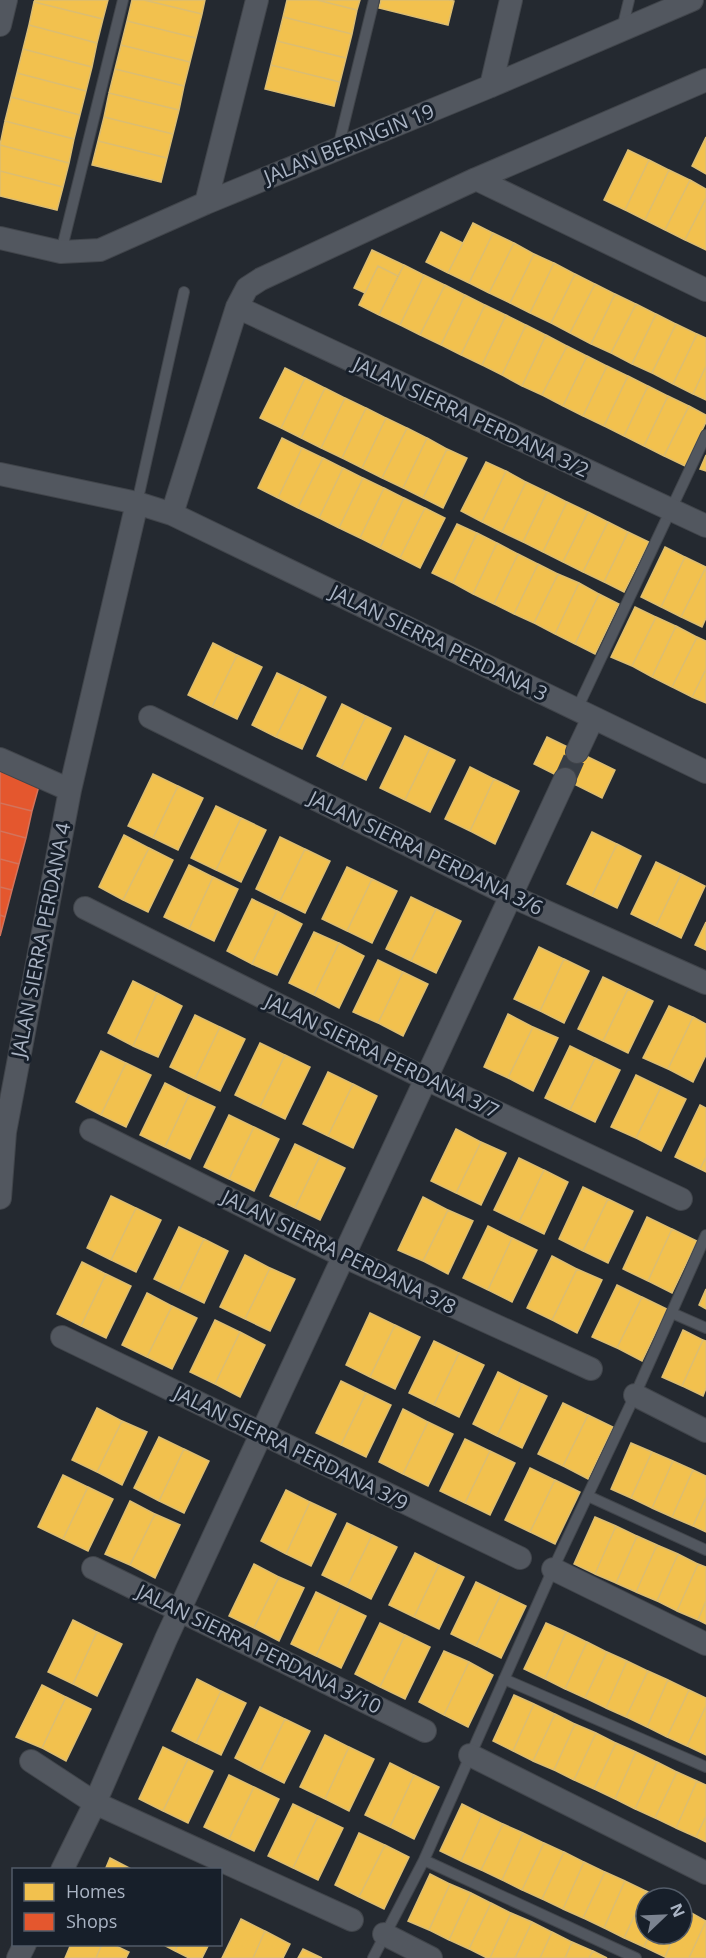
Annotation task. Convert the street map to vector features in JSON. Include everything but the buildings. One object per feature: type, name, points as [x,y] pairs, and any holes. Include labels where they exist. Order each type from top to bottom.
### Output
[{"type":"street","points":[[0,25],[6,0]]},
{"type":"street","points":[[206,203],[257,0]]},
{"type":"street","points":[[491,86],[511,0]]},
{"type":"street","name":"JALAN BERINGIN 19","points":[[0,238],[61,252],[100,250],[206,203],[491,86],[692,0]]},
{"type":"street","points":[[171,514],[237,307],[247,288],[261,279],[476,178],[706,80]]},
{"type":"street","points":[[476,178],[706,290]]},
{"type":"street","name":"JALAN SIERRA PERDANA 3/2","points":[[237,307],[706,526]]},
{"type":"street","name":"JALAN SIERRA PERDANA 3","points":[[0,474],[137,503],[171,514],[706,772]]},
{"type":"street","name":"JALAN SIERRA PERDANA 4","points":[[0,1198],[2,1131],[70,790],[137,503]]},
{"type":"street","points":[[577,752],[585,714]]},
{"type":"street","name":"JALAN SIERRA PERDANA 3/6","points":[[150,717],[511,896],[706,983]]},
{"type":"street","points":[[0,759],[70,790]]},
{"type":"street","points":[[62,1868],[95,1803],[179,1610],[565,779]]},
{"type":"street","name":"JALAN SIERRA PERDANA 3/7","points":[[86,908],[426,1079],[681,1199]]},
{"type":"street","name":"JALAN SIERRA PERDANA 3/8","points":[[91,1130],[343,1256],[591,1369]]},
{"type":"street","name":"JALAN SIERRA PERDANA 3/9","points":[[62,1337],[520,1558]]},
{"type":"street","points":[[635,1395],[706,1431]]},
{"type":"street","name":"JALAN SIERRA PERDANA 3/10","points":[[93,1569],[425,1731]]},
{"type":"street","points":[[553,1569],[706,1644]]},
{"type":"street","points":[[470,1755],[706,1873]]},
{"type":"street","points":[[31,1761],[95,1803],[352,1920]]},
{"type":"street","points":[[384,1934],[431,1958]]},
{"type":"lane","points":[[61,252],[123,0]]},
{"type":"lane","points":[[338,149],[374,0]]},
{"type":"lane","points":[[621,31],[629,0]]},
{"type":"lane","points":[[137,503],[184,292]]},
{"type":"lane","points":[[585,714],[671,510],[706,435]]},
{"type":"lane","points":[[373,1958],[424,1860],[553,1569],[635,1395],[706,1235]]},
{"type":"lane","points":[[672,1312],[706,1328]]},
{"type":"lane","points":[[588,1496],[706,1550]]},
{"type":"lane","points":[[504,1679],[706,1767]]},
{"type":"lane","points":[[424,1860],[636,1958]]},
{"type":"tunnel","points":[[565,779],[577,752]]}]
